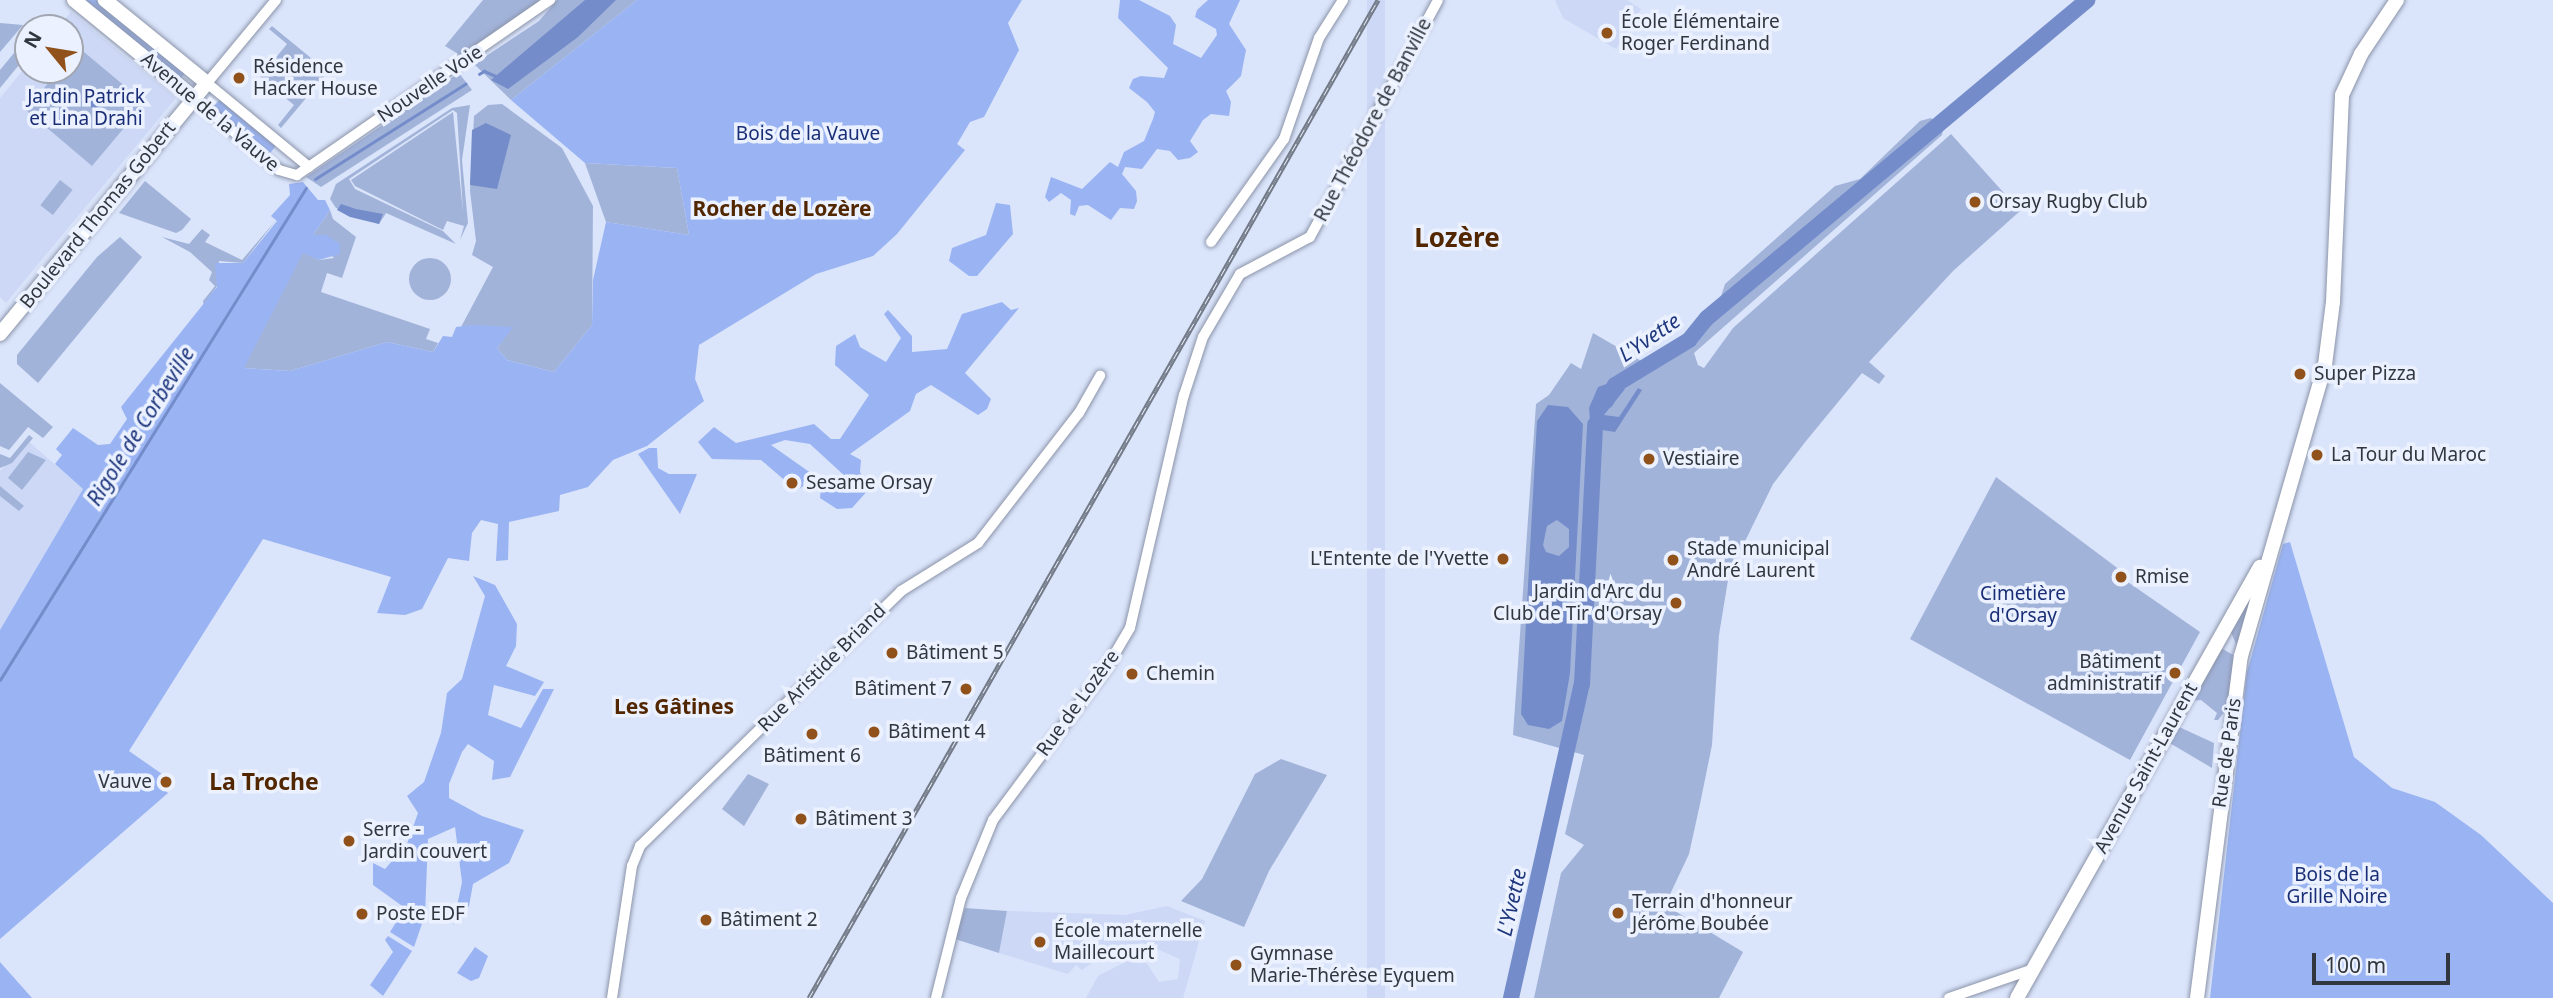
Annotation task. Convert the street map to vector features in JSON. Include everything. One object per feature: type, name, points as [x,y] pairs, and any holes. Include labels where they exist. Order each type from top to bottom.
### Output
[{"type":"main road","name":"Avenue de la Vauve","points":[[74,0],[194,98]]},
{"type":"main road","name":"Avenue de la Vauve","points":[[105,0],[207,83]]},
{"type":"main road","name":"Rue de Paris","points":[[2197,998],[2239,668],[2274,537],[2322,379],[2332,317],[2342,95],[2354,66],[2397,0]]},
{"type":"main road","name":"Boulevard Thomas Gobert","points":[[0,334],[207,83]]},
{"type":"main road","name":"Avenue Saint-Laurent","points":[[2017,998],[2274,537]]},
{"type":"street","name":"Boulevard Thomas Gobert","points":[[207,83],[276,0]]},
{"type":"street","name":"Nouvelle Voie","points":[[309,167],[550,0]]},
{"type":"street","points":[[1211,242],[1283,139],[1319,38],[1342,0]]},
{"type":"street","name":"Rue Théodore de Banville","points":[[1184,395],[1203,337],[1240,274],[1310,237],[1438,0]]},
{"type":"street","name":"Avenue de la Vauve","points":[[194,98],[287,175],[297,175],[309,167],[207,83]]},
{"type":"street","name":"Rue Aristide Briand","points":[[612,998],[632,866],[640,846],[901,591],[978,543],[1079,413],[1100,376]]},
{"type":"street","name":"Rue de Lozère","points":[[936,998],[961,898],[993,820],[1107,667],[1130,628],[1184,395]]},
{"type":"street","points":[[1949,998],[2033,969]]},
{"type":"shaded area","points":[[585,0],[616,0],[578,37],[508,89],[491,80]]},
{"type":"shaded area","points":[[1367,0],[1385,0],[1385,998],[1367,998]]},
{"type":"shaded area","name":"École Élémentaire Roger Ferdinand","points":[[1555,0],[1627,0],[1641,9],[1616,49],[1563,18]]},
{"type":"shaded area","points":[[84,23],[176,98],[6,303],[0,297],[0,98],[14,81],[14,84],[84,84]]},
{"type":"shaded area","points":[[95,92],[101,94],[101,106],[95,108],[89,106],[87,100],[89,94]]},
{"type":"shaded area","points":[[486,123],[511,135],[497,189],[470,185],[472,130]]},
{"type":"shaded area","points":[[341,204],[383,214],[379,224],[350,217],[337,210]]},
{"type":"shaded area","points":[[1612,382],[1625,389],[1604,415],[1619,417],[1638,388],[1642,390],[1615,432],[1602,430],[1602,438],[1592,446],[1589,408],[1598,387]]},
{"type":"shaded area","points":[[1548,405],[1568,407],[1583,424],[1570,673],[1562,721],[1549,729],[1528,725],[1521,714],[1537,421]],"holes":[[[1557,520],[1569,529],[1569,547],[1559,556],[1546,552],[1543,545],[1547,526]]]},
{"type":"shaded area","points":[[28,441],[83,489],[0,630],[0,471]]},
{"type":"shaded area","points":[[1167,906],[1205,921],[1183,998],[1086,998],[1098,976],[1131,959],[1146,962],[1159,982],[1178,979],[1180,959],[1143,943],[1114,947],[1082,970],[1076,965],[1068,974],[999,953],[1007,911],[1125,915]]},
{"type":"green space","points":[[83,0],[100,0],[187,71],[179,80]]},
{"type":"green space","points":[[483,0],[542,0],[460,55],[445,46]]},
{"type":"green space","points":[[557,0],[637,0],[511,100],[474,64],[539,21]]},
{"type":"green space","name":"Bois de la Vauve","points":[[637,0],[1022,0],[1008,23],[1019,50],[984,117],[970,122],[957,144],[965,150],[897,234],[873,256],[816,274],[699,345],[695,379],[704,401],[647,446],[613,460],[588,487],[560,495],[559,511],[509,522],[508,560],[496,561],[498,524],[481,520],[472,533],[469,561],[448,558],[422,609],[405,615],[377,613],[391,577],[263,539],[129,751],[162,774],[161,786],[168,793],[0,939],[0,630],[83,489],[55,464],[62,455],[56,449],[73,428],[98,445],[110,444],[127,419],[121,407],[217,287],[215,263],[243,263],[277,221],[271,216],[290,195],[289,184],[303,182],[318,200],[325,200],[330,210],[313,235],[326,235],[340,244],[340,254],[319,260],[303,253],[244,368],[290,371],[387,342],[433,352],[443,336],[452,337],[456,327],[473,325],[513,327],[497,348],[507,360],[554,372],[592,325],[593,280],[606,222],[689,235],[677,168],[585,163],[511,100]]},
{"type":"green space","points":[[1120,0],[1139,0],[1170,16],[1176,25],[1173,44],[1201,58],[1217,35],[1216,29],[1195,17],[1197,10],[1208,0],[1240,0],[1229,24],[1246,50],[1241,76],[1226,91],[1231,102],[1229,116],[1211,114],[1203,120],[1190,141],[1198,152],[1190,158],[1178,160],[1170,151],[1157,149],[1142,169],[1125,167],[1122,174],[1136,191],[1134,209],[1120,208],[1111,220],[1088,205],[1079,206],[1075,216],[1070,214],[1071,200],[1061,193],[1049,202],[1045,197],[1051,177],[1082,189],[1110,162],[1118,167],[1124,152],[1144,141],[1155,112],[1129,88],[1133,79],[1141,76],[1164,78],[1168,68],[1118,18]]},
{"type":"green space","points":[[0,23],[14,24],[14,36],[0,52]]},
{"type":"green space","points":[[272,26],[328,72],[281,128],[278,125],[294,105],[260,77],[287,44],[269,29]]},
{"type":"green space","name":"Jardin Patrick et Lina Drahi","points":[[84,52],[145,103],[92,166],[26,110],[47,84],[84,84]]},
{"type":"green space","points":[[14,53],[14,71],[0,88],[0,70]]},
{"type":"green space","points":[[459,73],[472,90],[321,187],[306,177]]},
{"type":"green space","points":[[220,99],[277,145],[269,154],[212,108]]},
{"type":"green space","points":[[502,104],[562,148],[593,206],[592,325],[554,372],[507,360],[497,348],[512,327],[461,327],[493,267],[472,255],[476,241],[470,191],[474,116],[488,105]]},
{"type":"green space","points":[[470,105],[462,160],[468,223],[460,240],[464,226],[447,221],[443,230],[355,186],[351,180],[453,112],[463,212],[457,113],[453,110],[349,179],[355,189],[443,231],[456,244],[386,213],[379,224],[336,208],[330,199],[336,184],[452,108]]},
{"type":"green space","name":"Stade municipal André Laurent","points":[[1931,118],[1943,130],[1942,135],[1694,353],[1698,365],[1704,368],[1733,328],[1951,134],[2020,211],[1953,271],[1869,362],[1885,376],[1879,384],[1862,373],[1806,441],[1773,484],[1729,574],[1719,635],[1712,745],[1689,854],[1665,905],[1743,952],[1719,998],[1534,998],[1561,873],[1584,845],[1565,834],[1584,755],[1513,735],[1536,404],[1549,395],[1571,363],[1581,369],[1593,333],[1643,362],[1688,337],[1718,306],[1725,284],[1835,186],[1860,179],[1920,121]]},
{"type":"green space","points":[[585,163],[677,168],[689,235],[606,222]]},
{"type":"green space","points":[[60,180],[73,190],[53,215],[40,205]]},
{"type":"green space","points":[[145,181],[191,219],[182,230],[176,233],[119,213]]},
{"type":"green space","points":[[996,203],[1010,205],[1013,234],[977,276],[969,276],[949,261],[952,248],[986,235]]},
{"type":"green space","points":[[330,210],[333,219],[356,237],[342,278],[327,273],[321,292],[430,329],[426,339],[438,343],[433,352],[387,342],[290,371],[243,368],[303,252],[319,260],[334,258],[313,235]]},
{"type":"green space","points":[[276,220],[243,263],[219,261],[217,286],[204,307],[203,301],[215,286],[209,280],[212,272],[190,252],[162,237],[189,244],[202,229],[210,235],[205,242],[242,260]]},
{"type":"green space","points":[[120,237],[142,257],[38,383],[17,364],[17,355],[97,257]]},
{"type":"green space","points":[[430,258],[445,264],[451,279],[445,294],[430,300],[415,294],[409,279],[415,264]]},
{"type":"green space","points":[[1002,302],[1011,310],[1019,308],[965,373],[991,399],[987,409],[978,415],[931,385],[916,394],[910,411],[850,454],[861,460],[860,472],[869,489],[852,508],[837,509],[820,498],[821,488],[832,480],[847,478],[810,444],[785,440],[771,445],[815,476],[797,491],[761,460],[712,459],[698,442],[714,427],[736,443],[814,424],[831,439],[840,439],[869,395],[835,365],[836,346],[855,334],[860,347],[886,362],[901,338],[884,314],[888,310],[912,336],[912,352],[947,349],[962,314]]},
{"type":"green space","points":[[0,383],[53,427],[43,438],[28,427],[9,450],[0,446]]},
{"type":"green space","points":[[29,435],[33,438],[12,463],[0,468],[0,454],[10,458]]},
{"type":"green space","points":[[649,448],[657,448],[658,468],[669,474],[697,474],[680,514],[638,454]]},
{"type":"green space","points":[[28,452],[46,460],[22,490],[8,478]]},
{"type":"green space","name":"Cimetière d'Orsay","points":[[1996,477],[2120,570],[2125,580],[2200,632],[2130,760],[1910,639]]},
{"type":"green space","points":[[0,486],[24,506],[19,511],[0,496]]},
{"type":"green space","name":"Bois de la Grille Noire","points":[[2290,542],[2354,757],[2392,788],[2435,802],[2481,835],[2553,903],[2553,998],[2210,998],[2247,672],[2283,544]]},
{"type":"green space","points":[[473,576],[495,585],[517,624],[516,646],[506,666],[544,682],[535,696],[494,685],[488,715],[521,728],[543,689],[554,689],[510,777],[492,780],[494,761],[468,744],[462,752],[449,784],[449,798],[482,816],[524,830],[509,863],[473,884],[469,906],[453,925],[462,882],[455,827],[428,839],[425,915],[414,947],[390,932],[405,908],[373,885],[373,863],[385,869],[407,844],[418,813],[407,796],[424,782],[441,733],[447,693],[462,679],[485,596]]},
{"type":"green space","points":[[2258,581],[2237,646],[2229,628]]},
{"type":"green space","points":[[2221,648],[2235,656],[2227,709],[2218,720],[2214,720],[2217,713],[2201,700],[2190,701]]},
{"type":"green space","points":[[2177,726],[2214,743],[2212,768],[2168,742]]},
{"type":"green space","points":[[1281,759],[1327,775],[1269,871],[1244,927],[1181,901],[1202,879],[1255,774]]},
{"type":"green space","points":[[748,774],[769,784],[744,826],[722,809]]},
{"type":"green space","points":[[965,908],[1007,911],[999,953],[955,939]]},
{"type":"green space","points":[[388,936],[412,951],[383,996],[370,985],[393,952],[385,940]]},
{"type":"green space","points":[[475,947],[488,956],[479,978],[471,981],[457,973]]},
{"type":"green space","points":[[0,962],[32,998],[0,998]]},
{"type":"waterway","name":"L'Yvette","points":[[1606,401],[1615,385],[1689,340],[1707,318],[2087,0]]},
{"type":"waterway","name":"Rigole de Corbeville","points":[[479,74],[484,71],[496,76]]},
{"type":"waterway","name":"Rigole de Corbeville","points":[[315,179],[465,84]]},
{"type":"waterway","name":"Rigole de Corbeville","points":[[0,680],[306,188]]},
{"type":"waterway","name":"L'Yvette","points":[[1511,998],[1582,684],[1595,424]]},
{"type":"railway","points":[[809,998],[1378,0]]},
{"type":"place","name":"École Élémentaire Roger Ferdinand","points":[[1607,33]]},
{"type":"place","name":"Résidence Hacker House","points":[[239,78]]},
{"type":"place","name":"Orsay Rugby Club","points":[[1975,202]]},
{"type":"place","name":"Super Pizza","points":[[2300,374]]},
{"type":"place","name":"La Tour du Maroc","points":[[2317,455]]},
{"type":"place","name":"Vestiaire","points":[[1649,459]]},
{"type":"place","name":"Sesame Orsay","points":[[792,483]]},
{"type":"place","name":"L'Entente de l'Yvette","points":[[1503,559]]},
{"type":"place","name":"Stade municipal André Laurent","points":[[1673,560]]},
{"type":"place","name":"Rmise","points":[[2121,577]]},
{"type":"place","name":"Jardin d'Arc du Club de Tir d'Orsay","points":[[1676,603]]},
{"type":"place","name":"Bâtiment 5","points":[[892,653]]},
{"type":"place","name":"Bâtiment administratif","points":[[2175,673]]},
{"type":"place","name":"Chemin","points":[[1132,674]]},
{"type":"place","name":"Bâtiment 7","points":[[966,689]]},
{"type":"place","name":"Bâtiment 4","points":[[874,732]]},
{"type":"place","name":"Bâtiment 6","points":[[812,734]]},
{"type":"place","name":"Vauve","points":[[166,782]]},
{"type":"place","name":"Bâtiment 3","points":[[801,819]]},
{"type":"place","name":"Serre - Jardin couvert","points":[[349,841]]},
{"type":"place","name":"Terrain d'honneur Jérôme Boubée","points":[[1618,913]]},
{"type":"place","name":"Poste EDF","points":[[362,914]]},
{"type":"place","name":"Bâtiment 2","points":[[706,920]]},
{"type":"place","name":"École maternelle Maillecourt","points":[[1040,942]]},
{"type":"place","name":"Gymnase Marie-Thérèse Eyquem","points":[[1236,965]]},
{"type":"district","name":"Rocher de Lozère","points":[[782,208]]},
{"type":"district","name":"Lozère","points":[[1457,238]]},
{"type":"district","name":"Les Gâtines","points":[[674,706]]},
{"type":"district","name":"La Troche","points":[[264,781]]}]
